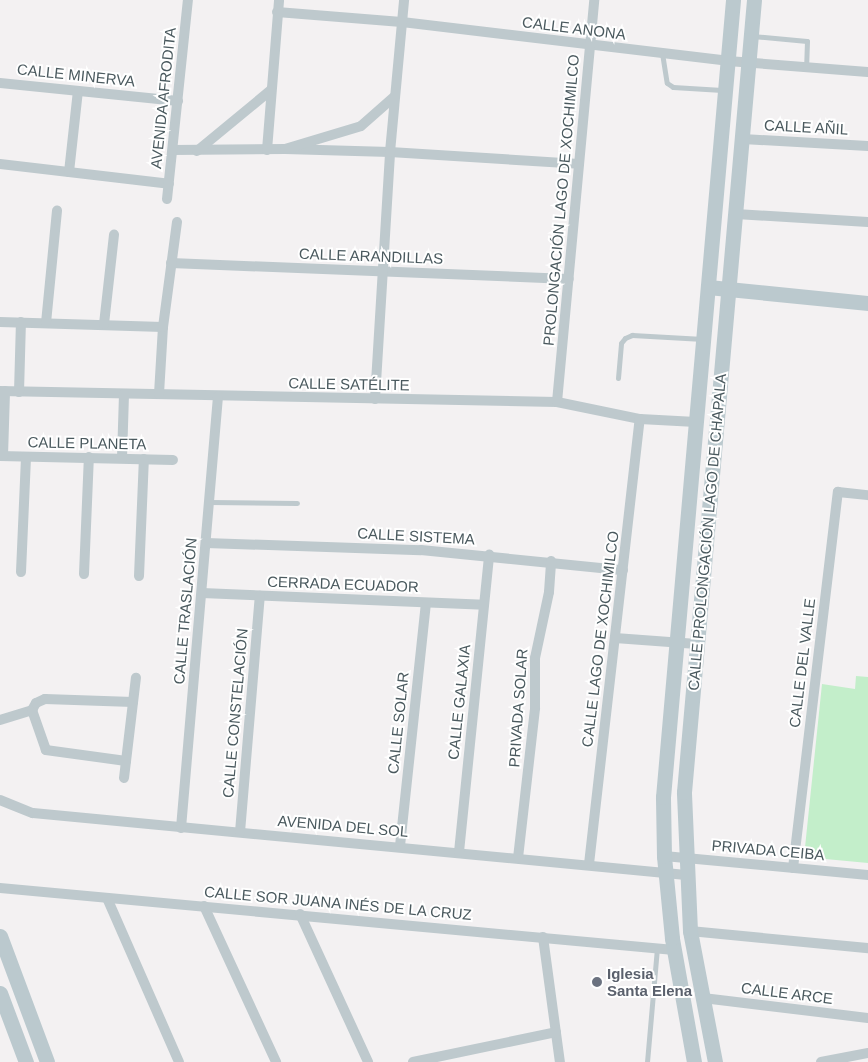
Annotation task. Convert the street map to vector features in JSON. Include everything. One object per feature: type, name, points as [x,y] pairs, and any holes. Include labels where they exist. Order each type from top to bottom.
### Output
[{"type":"main road","name":"CALLE PROLONGACIÓN LAGO DE CHAPALA","points":[[694,1062],[674,950],[664,856],[663,797],[733,0]]},
{"type":"main road","name":"CALLE PROLONGACIÓN LAGO DE CHAPALA","points":[[715,1062],[690,931],[685,858],[684,792],[730,289],[754,0]]},
{"type":"main road","points":[[708,287],[868,302]]},
{"type":"main road","points":[[0,936],[47,1062]]},
{"type":"main road","points":[[0,993],[26,1062]]},
{"type":"street","name":"AVENIDA AFRODITA","points":[[168,199],[188,0]]},
{"type":"street","points":[[267,150],[279,0]]},
{"type":"street","points":[[375,399],[390,152],[404,0]]},
{"type":"street","name":"PROLONGACIÓN LAGO DE XOCHIMILCO","points":[[557,402],[594,0]]},
{"type":"street","name":"CALLE ANONA","points":[[278,12],[402,22],[728,61],[868,72]]},
{"type":"street","name":"CALLE MINERVA","points":[[0,83],[178,101]]},
{"type":"street","points":[[197,151],[271,90]]},
{"type":"street","points":[[69,172],[78,91]]},
{"type":"street","points":[[285,149],[361,126],[395,96]]},
{"type":"street","name":"CALLE AÑIL","points":[[743,138],[868,146]]},
{"type":"street","points":[[173,150],[285,149],[390,152],[579,164]]},
{"type":"street","points":[[0,164],[169,184]]},
{"type":"street","points":[[46,322],[57,210]]},
{"type":"street","points":[[736,214],[868,222]]},
{"type":"street","points":[[159,394],[163,327],[177,222]]},
{"type":"street","points":[[104,324],[114,235]]},
{"type":"street","name":"CALLE ARANDILLAS","points":[[171,263],[569,279]]},
{"type":"street","points":[[0,322],[163,327]]},
{"type":"street","points":[[19,392],[21,322]]},
{"type":"street","points":[[2,456],[3,391]]},
{"type":"street","name":"CALLE SATÉLITE","points":[[3,391],[218,397],[557,402],[579,404],[640,419],[696,422]]},
{"type":"street","points":[[122,458],[124,394]]},
{"type":"street","name":"CALLE TRASLACIÓN","points":[[181,828],[218,397]]},
{"type":"street","name":"CALLE LAGO DE XOCHIMILCO","points":[[589,864],[640,419]]},
{"type":"street","name":"CALLE PLANETA","points":[[2,456],[173,460]]},
{"type":"street","points":[[21,572],[26,457]]},
{"type":"street","points":[[84,574],[89,457]]},
{"type":"street","points":[[139,576],[144,458]]},
{"type":"street","name":"CALLE DEL VALLE","points":[[793,868],[838,492],[868,495]]},
{"type":"street","name":"CALLE SISTEMA","points":[[206,544],[421,550],[552,561],[623,570]]},
{"type":"street","name":"CALLE GALAXIA","points":[[459,852],[490,555]]},
{"type":"street","name":"PRIVADA SOLAR","points":[[518,858],[536,708],[535,658],[549,592],[552,561]]},
{"type":"street","name":"CERRADA ECUADOR","points":[[202,593],[484,605]]},
{"type":"street","name":"CALLE CONSTELACIÓN","points":[[240,832],[260,596]]},
{"type":"street","name":"CALLE SOLAR","points":[[400,846],[426,602]]},
{"type":"street","points":[[615,638],[697,644]]},
{"type":"street","points":[[124,778],[136,678]]},
{"type":"street","points":[[126,761],[46,750],[32,710],[36,702],[45,699],[134,702]]},
{"type":"street","points":[[0,720],[32,710]]},
{"type":"street","name":"AVENIDA DEL SOL","points":[[0,800],[34,813],[589,864],[666,872],[686,876]]},
{"type":"street","name":"PRIVADA CEIBA","points":[[664,856],[868,874]]},
{"type":"street","name":"CALLE SOR JUANA INÉS DE LA CRUZ","points":[[0,888],[300,914],[674,950]]},
{"type":"street","points":[[107,898],[179,1062]]},
{"type":"street","points":[[204,906],[276,1062]]},
{"type":"street","points":[[300,914],[368,1062]]},
{"type":"street","points":[[690,931],[868,948]]},
{"type":"street","points":[[543,937],[560,1062]]},
{"type":"street","name":"CALLE ARCE","points":[[703,998],[868,1018]]},
{"type":"street","points":[[413,1062],[556,1032]]},
{"type":"street","points":[[821,1062],[868,1053]]},
{"type":"lane","points":[[751,36],[807,41],[806,67]]},
{"type":"lane","points":[[662,53],[664,76],[673,87],[725,90]]},
{"type":"lane","points":[[618,378],[621,343],[625,338],[632,335],[704,339]]},
{"type":"lane","points":[[209,502],[297,503]]},
{"type":"lane","points":[[647,1062],[657,948]]},
{"type":"green space","points":[[856,676],[868,677],[868,863],[804,857],[822,684],[855,689]]},
{"type":"place","name":"Iglesia Santa Elena","points":[[597,982]]}]
